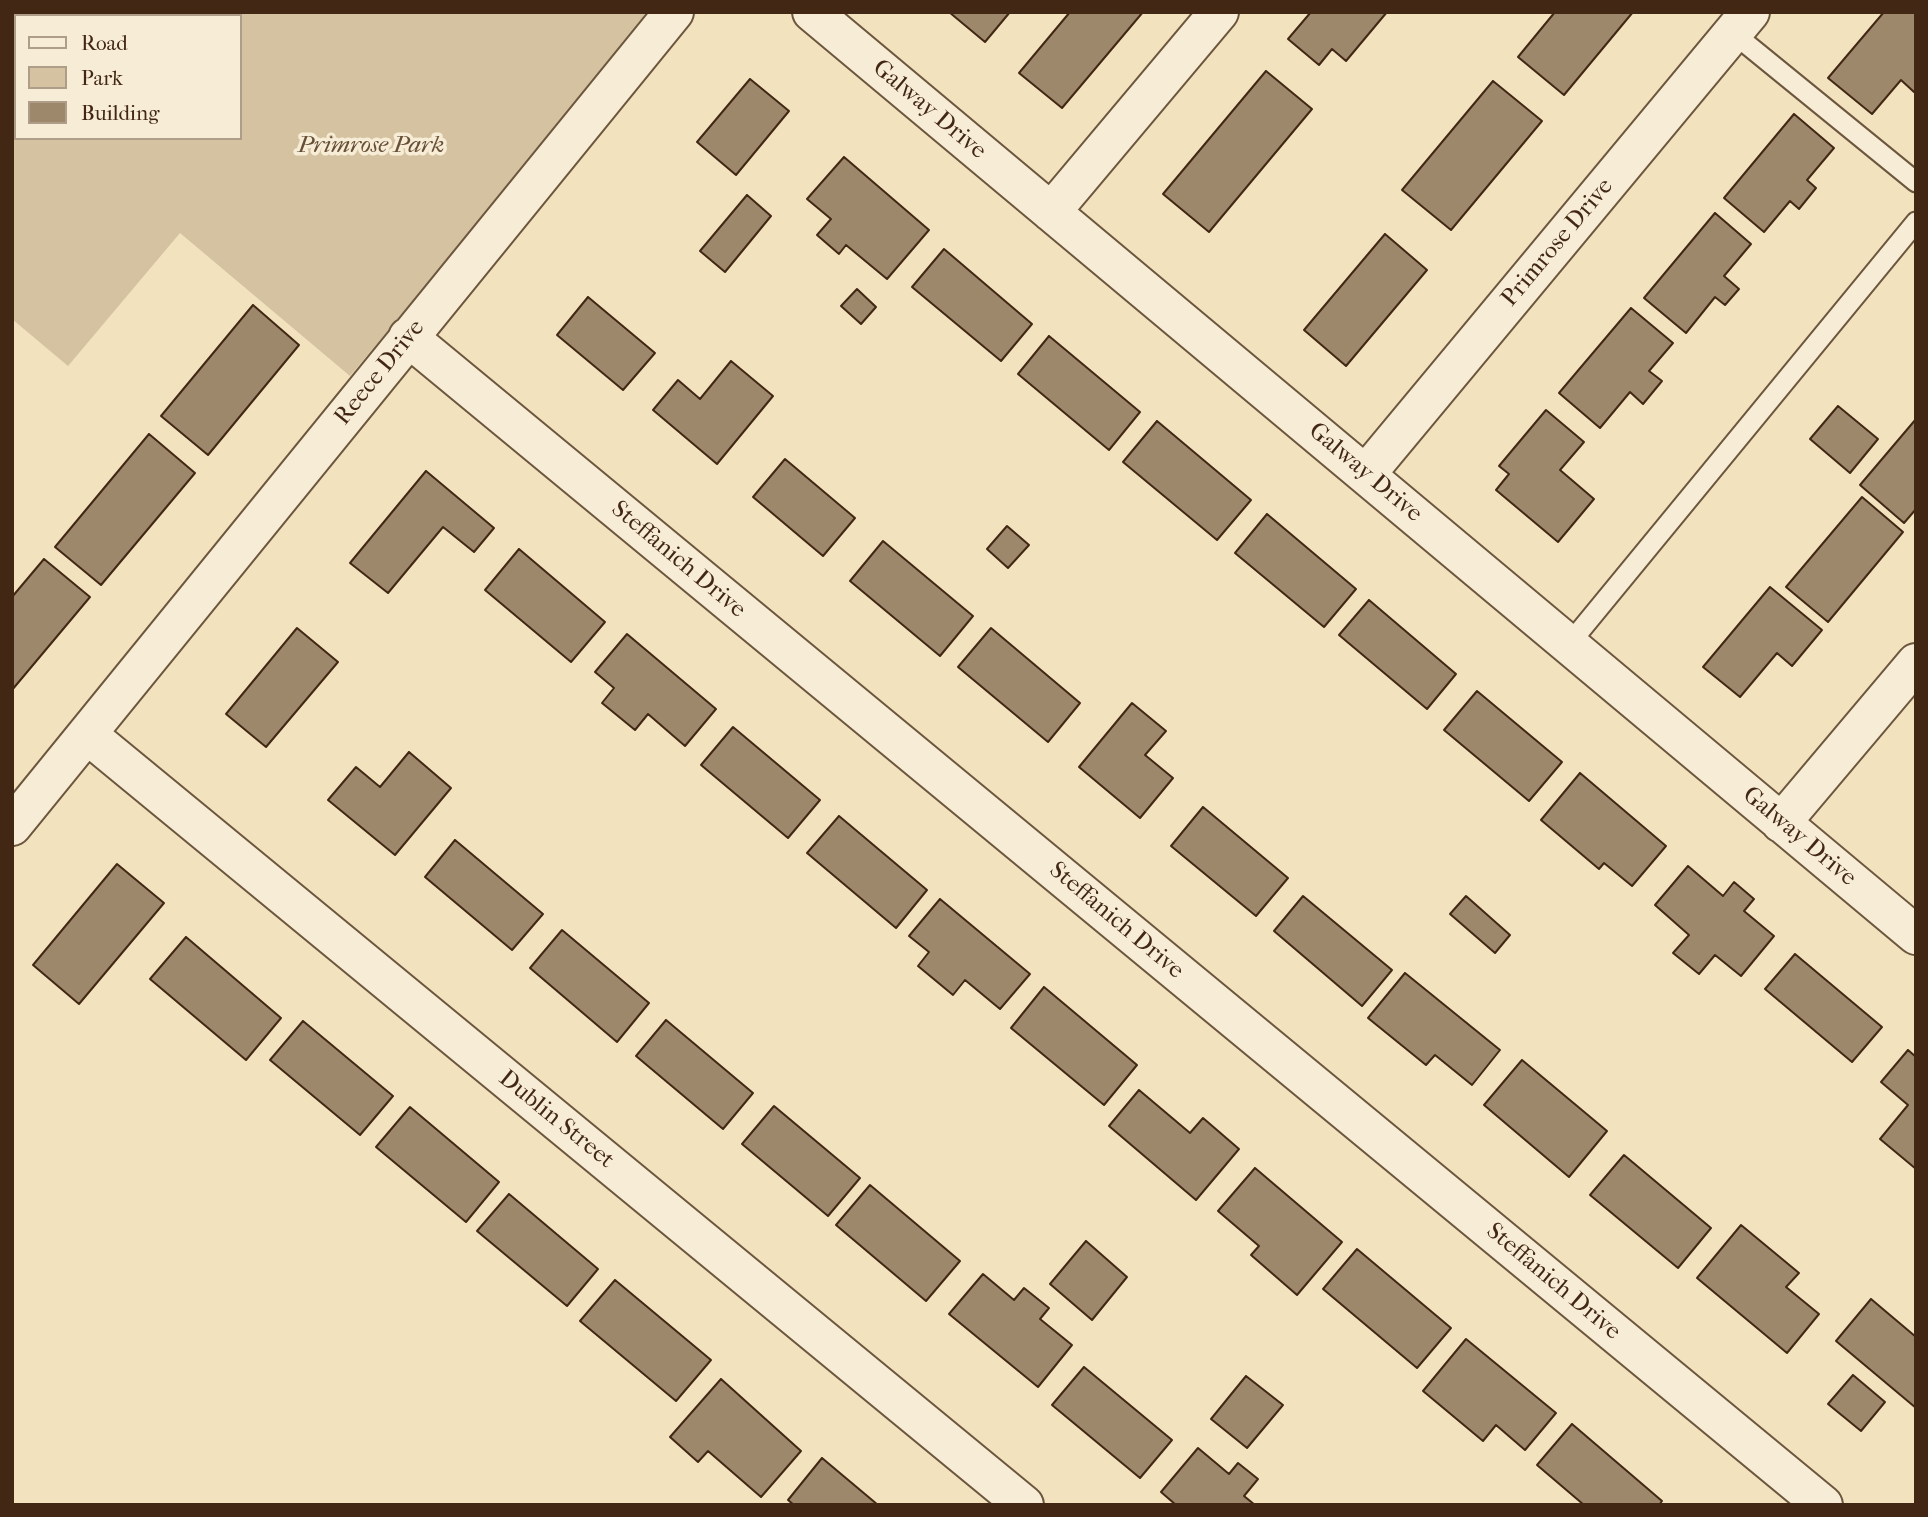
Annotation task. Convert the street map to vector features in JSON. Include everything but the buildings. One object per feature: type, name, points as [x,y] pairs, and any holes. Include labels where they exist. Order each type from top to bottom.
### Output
[{"type":"street","name":"Reece Drive","points":[[12,826],[674,12]]},
{"type":"street","name":"Galway Drive","points":[[812,12],[1916,934]]},
{"type":"street","points":[[1051,212],[1219,12]]},
{"type":"street","name":"Primrose Drive","points":[[1366,474],[1741,23]]},
{"type":"street","name":"Steffanich Drive","points":[[408,337],[1823,1505]]},
{"type":"street","points":[[1781,823],[1916,663]]},
{"type":"street","name":"Dublin Street","points":[[88,735],[1024,1505]]},
{"type":"lane","points":[[1741,23],[1916,182]]},
{"type":"lane","points":[[1570,643],[1916,222]]},
{"type":"green space","name":"Primrose Park","points":[[14,12],[655,12],[350,376],[180,233],[68,366],[12,319]]}]
